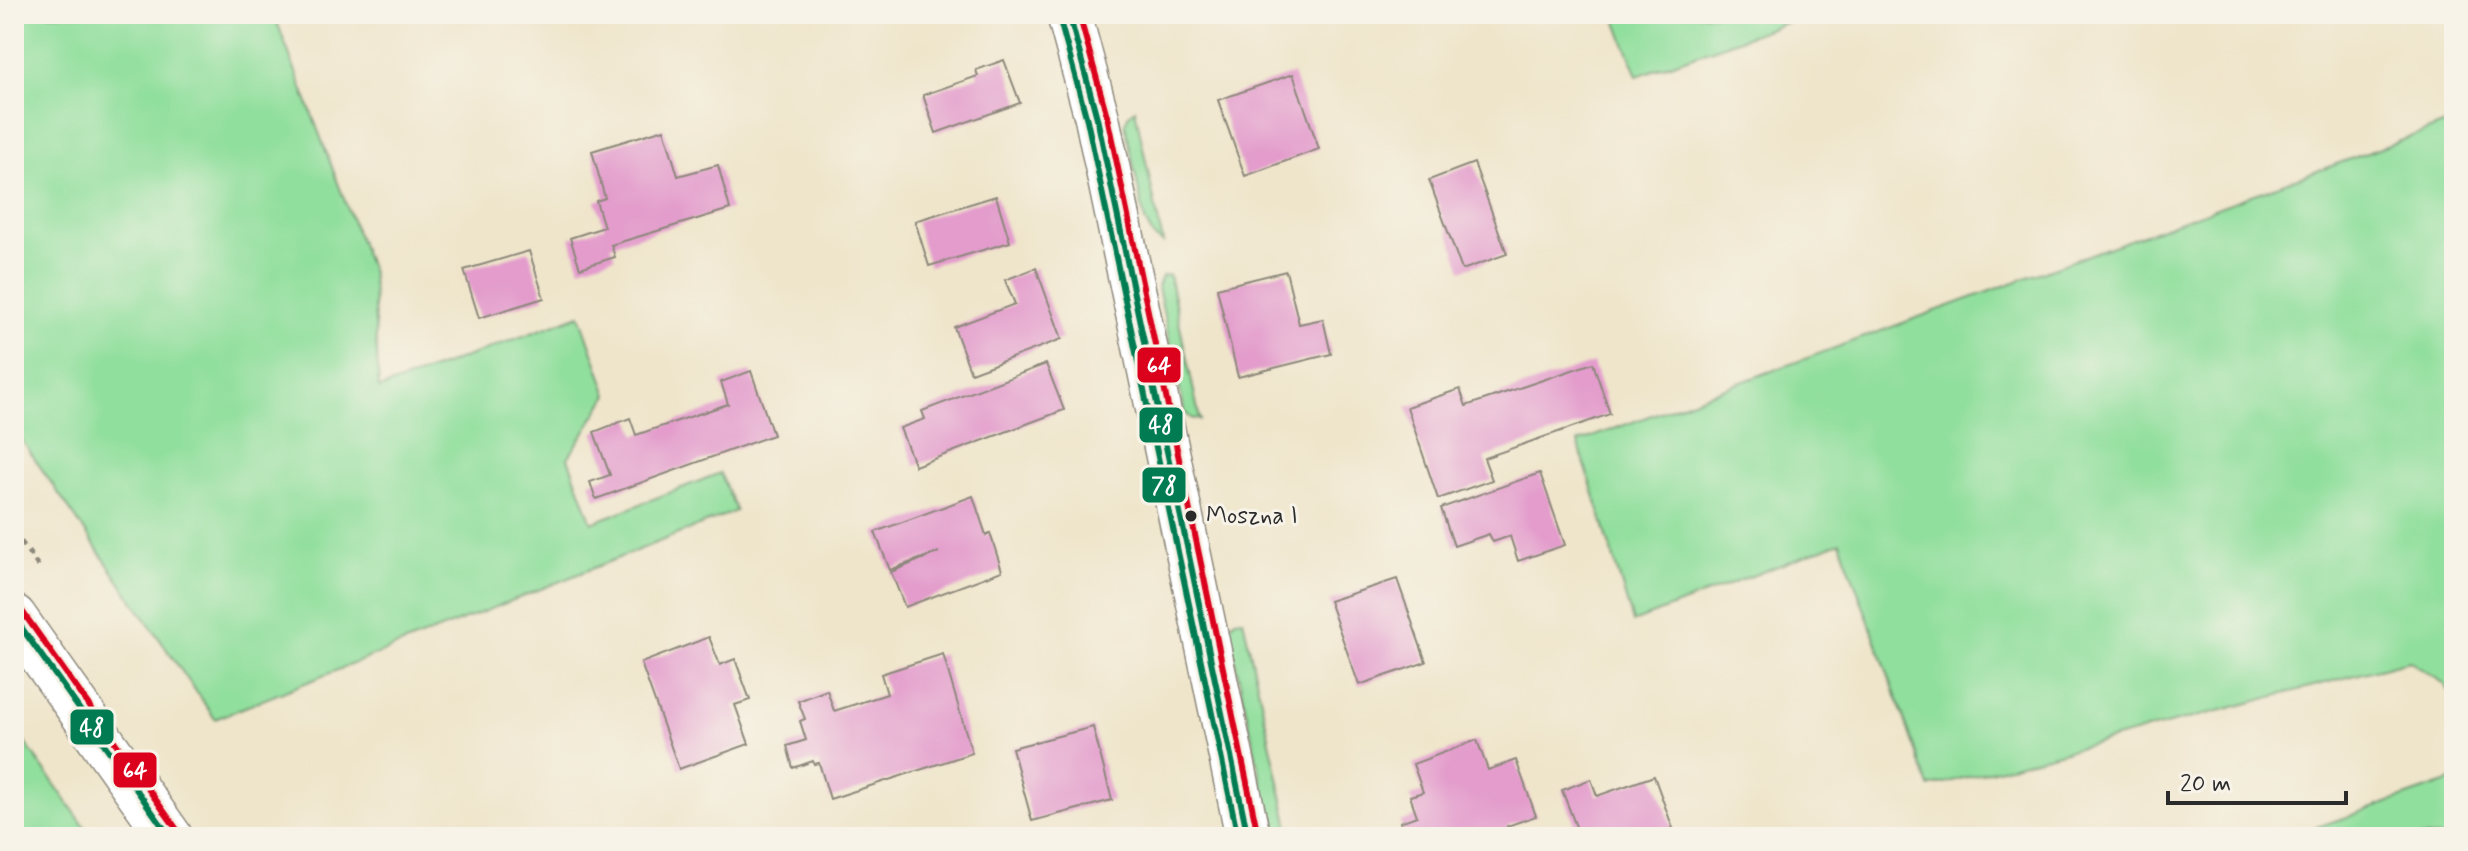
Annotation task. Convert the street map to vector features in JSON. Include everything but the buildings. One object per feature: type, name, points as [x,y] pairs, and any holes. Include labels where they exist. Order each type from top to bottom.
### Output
[{"type":"street","points":[[1069,14],[1097,118],[1248,837]]},
{"type":"street","points":[[14,617],[170,837]]},
{"type":"green space","points":[[14,14],[274,14],[372,273],[379,389],[580,315],[608,395],[568,458],[592,523],[720,473],[736,511],[215,719],[14,429]]},
{"type":"green space","points":[[1614,14],[1810,14],[1637,76]]},
{"type":"green space","points":[[1135,109],[1163,243],[1153,236],[1145,221],[1125,123]]},
{"type":"green space","points":[[2454,121],[2454,700],[2445,684],[2409,661],[1929,787],[1840,542],[1633,622],[1578,442]]},
{"type":"green space","points":[[1169,275],[1200,420],[1185,413],[1158,287],[1162,276]]},
{"type":"green space","points":[[1243,619],[1291,837],[1274,837],[1228,628],[1235,620]]},
{"type":"green space","points":[[14,727],[92,837],[14,837]]},
{"type":"green space","points":[[2454,780],[2454,837],[2288,837]]},
{"type":"transit line","name":"48","points":[[1069,14],[1097,118],[1248,837]]},
{"type":"transit line","name":"64","points":[[1079,14],[1107,116],[1258,835]]},
{"type":"transit line","name":"78","points":[[1059,17],[1087,120],[1238,837]]},
{"type":"transit line","name":"64","points":[[22,611],[178,831]]},
{"type":"transit line","name":"48","points":[[14,617],[170,837]]},
{"type":"place","name":"Moszna I","points":[[1191,516]]}]
